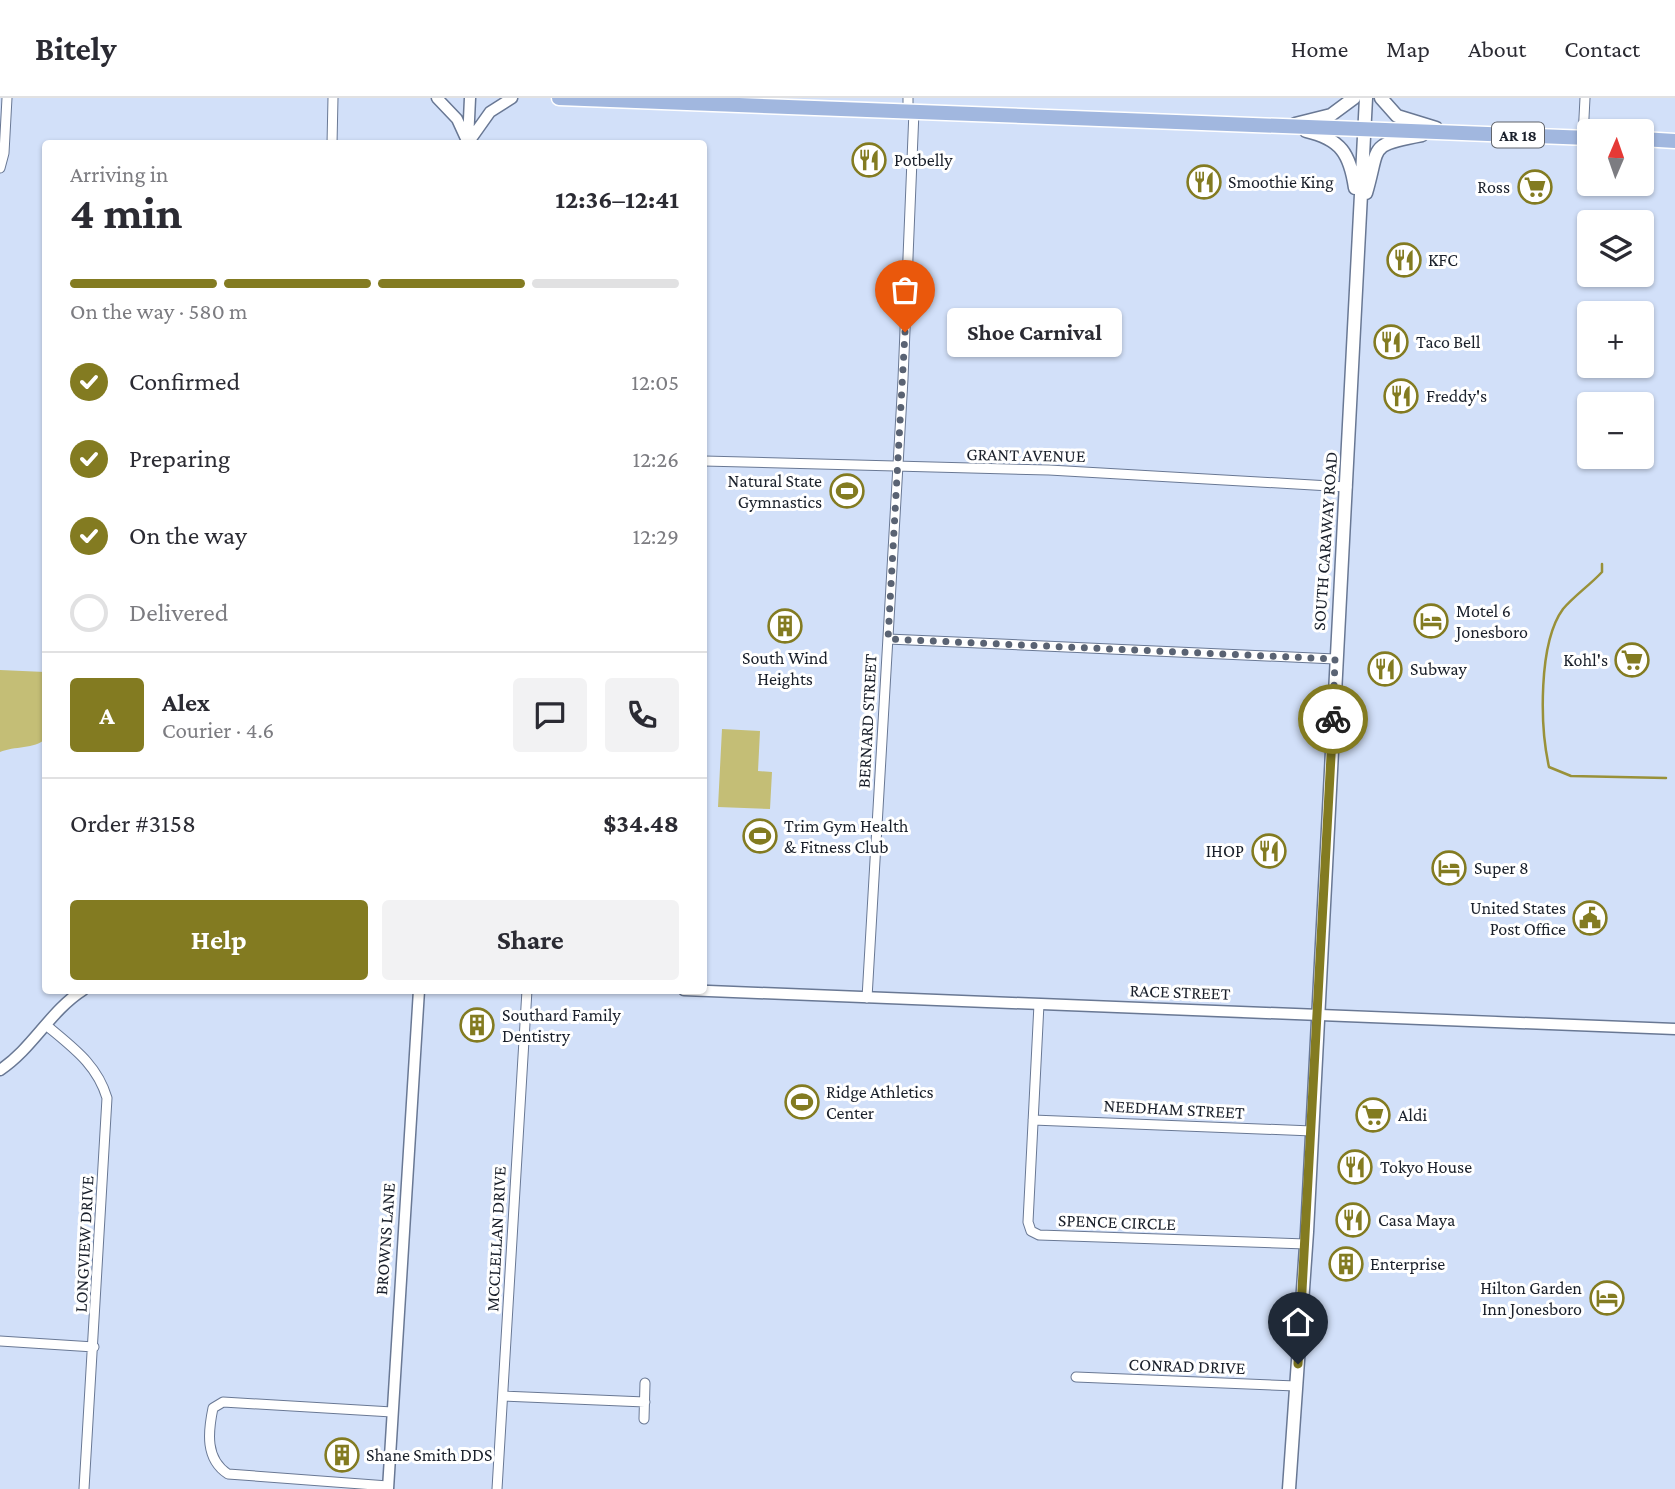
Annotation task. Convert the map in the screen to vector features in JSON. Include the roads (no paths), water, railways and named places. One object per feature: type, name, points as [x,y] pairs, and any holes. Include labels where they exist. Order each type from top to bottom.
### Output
[{"type":"main road","name":"AR 18","points":[[559,98],[910,107],[1577,137]]},
{"type":"main road","points":[[1289,124],[1331,116],[1354,98]]},
{"type":"main road","name":"SOUTH CARAWAY ROAD","points":[[1289,1489],[1306,1244],[1366,98]]},
{"type":"main road","points":[[1381,98],[1392,113],[1403,120],[1447,131]]},
{"type":"main road","points":[[1289,124],[1329,138],[1345,150],[1351,163],[1359,219]]},
{"type":"main road","points":[[1359,219],[1373,156],[1379,148],[1390,141],[1447,131]]},
{"type":"main road","points":[[1654,140],[1675,141]]},
{"type":"street","points":[[0,168],[4,153],[7,98]]},
{"type":"street","points":[[332,140],[333,98]]},
{"type":"street","points":[[437,98],[457,119],[466,140]]},
{"type":"street","points":[[467,140],[470,98]]},
{"type":"street","points":[[469,140],[490,112],[512,98]]},
{"type":"street","points":[[1585,98],[1586,119]]},
{"type":"street","name":"BERNARD STREET","points":[[867,998],[897,468],[910,107]]},
{"type":"street","name":"GRANT AVENUE","points":[[707,461],[1049,470],[1347,486]]},
{"type":"street","points":[[888,639],[1335,659]]},
{"type":"street","name":"RACE STREET","points":[[707,991],[1675,1029]]},
{"type":"street","points":[[0,1070],[23,1053],[46,1025],[79,994]]},
{"type":"street","name":"BROWNS LANE","points":[[388,1488],[419,994]]},
{"type":"street","name":"MCCLELLAN DRIVE","points":[[497,1489],[527,994]]},
{"type":"street","name":"SPENCE CIRCLE","points":[[1039,1004],[1028,1222],[1034,1234],[1306,1244]]},
{"type":"street","name":"LONGVIEW DRIVE","points":[[46,1025],[86,1059],[98,1073],[107,1098],[85,1489]]},
{"type":"street","name":"NEEDHAM STREET","points":[[1034,1120],[1312,1131]]},
{"type":"street","points":[[0,1340],[94,1347]]},
{"type":"street","name":"CONRAD DRIVE","points":[[1076,1377],[1296,1386]]},
{"type":"street","points":[[644,1419],[645,1383]]},
{"type":"street","points":[[503,1396],[645,1402]]},
{"type":"street","points":[[388,1488],[228,1474],[211,1454],[210,1428],[213,1408],[223,1402],[392,1412]]},
{"type":"waterway","points":[[1602,564],[1602,572],[1563,609],[1549,642],[1543,686],[1544,730],[1549,767],[1571,776],[1666,778]]},
{"type":"place","name":"Potbelly","points":[[869,160]]},
{"type":"place","name":"Smoothie King","points":[[1204,182]]},
{"type":"place","name":"Ross","points":[[1535,187]]},
{"type":"place","name":"KFC","points":[[1404,260]]},
{"type":"place","name":"Shoe Carnival","points":[[905,332]]},
{"type":"place","name":"Taco Bell","points":[[1391,342]]},
{"type":"place","name":"Freddy's","points":[[1401,396]]},
{"type":"place","name":"Natural State Gymnastics","points":[[847,491]]},
{"type":"place","name":"Motel 6 Jonesboro","points":[[1431,621]]},
{"type":"place","name":"South Wind Heights","points":[[785,626]]},
{"type":"place","name":"Kohl's","points":[[1632,660]]},
{"type":"place","name":"Subway","points":[[1385,669]]},
{"type":"place","name":"Trim Gym Health & Fitness Club","points":[[760,836]]},
{"type":"place","name":"IHOP","points":[[1269,851]]},
{"type":"place","name":"Super 8","points":[[1449,868]]},
{"type":"place","name":"United States Post Office","points":[[1590,918]]},
{"type":"place","name":"Southard Family Dentistry","points":[[477,1025]]},
{"type":"place","name":"Ridge Athletics Center","points":[[802,1102]]},
{"type":"place","name":"Aldi","points":[[1373,1115]]},
{"type":"place","name":"Tokyo House","points":[[1355,1167]]},
{"type":"place","name":"Casa Maya","points":[[1353,1220]]},
{"type":"place","name":"Enterprise","points":[[1346,1264]]},
{"type":"place","name":"Hilton Garden Inn Jonesboro","points":[[1607,1298]]},
{"type":"place","name":"Shane Smith DDS","points":[[342,1455]]}]
